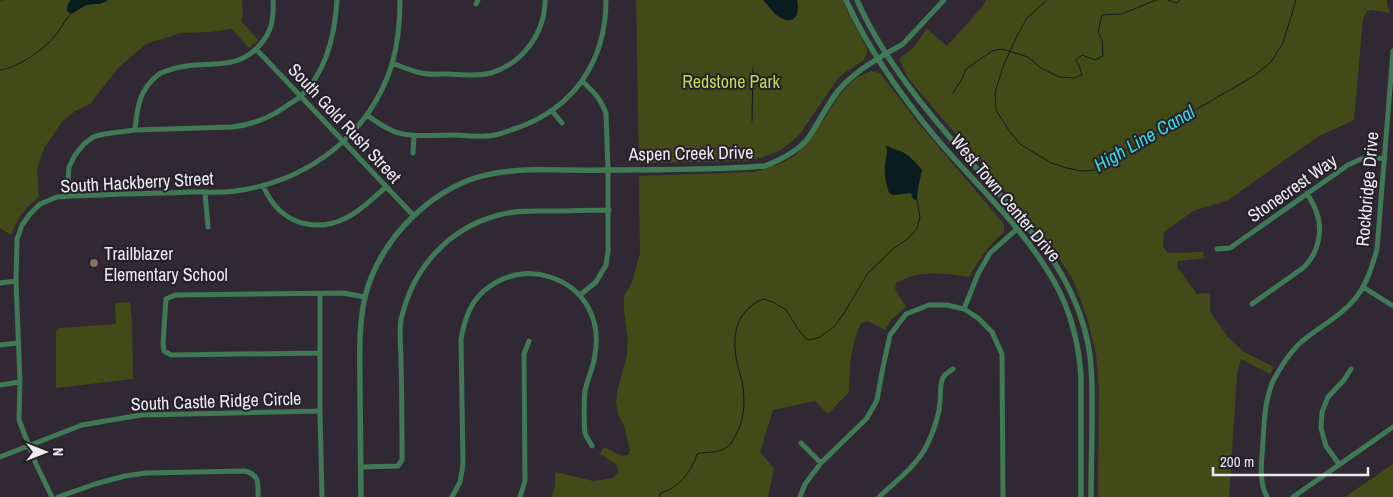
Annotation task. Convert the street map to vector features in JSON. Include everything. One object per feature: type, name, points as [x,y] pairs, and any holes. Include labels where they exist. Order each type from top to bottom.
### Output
[{"type":"street","points":[[135,130],[137,108],[142,94],[159,74],[182,66],[235,62],[246,57],[267,37],[274,16],[274,0]]},
{"type":"street","points":[[67,196],[69,168],[75,155],[93,137],[135,130],[232,128],[273,116],[301,96],[318,75],[330,47],[336,21],[336,0]]},
{"type":"street","name":"South Hackberry Street","points":[[52,497],[36,464],[19,420],[20,382],[16,281],[17,239],[22,225],[40,204],[57,197],[234,192],[263,186],[306,168],[344,142],[367,116],[380,92],[392,63],[400,26],[400,0]]},
{"type":"street","points":[[392,63],[422,73],[462,75],[490,73],[515,61],[531,46],[541,27],[545,11],[545,0]]},
{"type":"street","points":[[367,116],[394,132],[414,135],[494,135],[528,124],[564,102],[582,81],[594,61],[602,34],[606,0]]},
{"type":"street","name":"West Town Center Drive","points":[[846,0],[854,19],[905,99],[937,139],[1037,253],[1056,284],[1069,314],[1077,342],[1081,377],[1081,497]]},
{"type":"street","name":"West Town Center Drive","points":[[857,0],[873,32],[906,83],[928,112],[1045,246],[1065,279],[1079,311],[1089,351],[1092,377],[1091,497]]},
{"type":"street","name":"Aspen Creek Drive","points":[[361,497],[359,342],[365,297],[380,260],[395,236],[413,215],[440,195],[458,185],[494,173],[520,170],[745,168],[771,164],[794,151],[808,138],[837,92],[853,76],[886,53],[903,44],[944,0]]},
{"type":"street","name":"South Gold Rush Street","points":[[256,49],[413,215]]},
{"type":"street","name":"Rockbridge Drive","points":[[1267,497],[1261,480],[1261,469],[1265,414],[1273,382],[1283,363],[1299,344],[1339,315],[1354,300],[1363,287],[1377,250],[1393,51]]},
{"type":"street","points":[[580,295],[596,282],[606,265],[609,210],[606,113],[596,93],[582,81]]},
{"type":"street","points":[[552,111],[562,123]]},
{"type":"street","points":[[414,135],[414,153]]},
{"type":"street","name":"Stonecrest Way","points":[[1218,249],[1230,248],[1348,165],[1361,159],[1385,158]]},
{"type":"street","points":[[263,186],[272,202],[285,216],[313,226],[329,225],[347,218],[386,187]]},
{"type":"street","points":[[206,192],[208,227]]},
{"type":"street","points":[[1252,304],[1303,268],[1315,250],[1319,240],[1320,225],[1316,211],[1307,193]]},
{"type":"street","points":[[361,466],[398,466],[402,460],[401,322],[415,280],[440,248],[465,229],[500,214],[525,211],[609,210]]},
{"type":"street","points":[[964,309],[978,274],[990,253],[1025,222]]},
{"type":"street","points":[[452,497],[460,482],[463,465],[461,339],[464,324],[468,311],[476,299],[498,280],[512,275],[533,274],[552,278],[566,284],[580,295],[591,312],[597,336],[595,356],[585,392],[585,433],[592,446]]},
{"type":"street","points":[[0,282],[16,281]]},
{"type":"street","points":[[1363,287],[1393,306]]},
{"type":"street","points":[[320,294],[322,497]]},
{"type":"street","points":[[320,352],[171,355],[164,351],[163,344],[166,299],[174,295],[343,294],[365,297]]},
{"type":"street","points":[[800,497],[805,484],[821,463],[867,418],[877,400],[890,335],[906,314],[930,306],[948,306],[964,309],[978,318],[992,332],[1002,354],[1003,497]]},
{"type":"street","points":[[520,497],[525,481],[524,354],[529,341]]},
{"type":"street","points":[[0,345],[18,343]]},
{"type":"street","points":[[878,497],[905,474],[927,446],[934,431],[943,376],[953,368]]},
{"type":"street","points":[[1339,464],[1326,446],[1321,428],[1322,412],[1328,397],[1344,380],[1351,369]]},
{"type":"street","points":[[0,385],[20,382]]},
{"type":"street","name":"South Castle Ridge Circle","points":[[0,457],[82,425],[141,415],[320,411]]},
{"type":"street","points":[[1293,497],[1393,428]]},
{"type":"street","points":[[801,443],[821,463]]},
{"type":"street","points":[[58,497],[95,484],[146,473],[245,471],[252,473],[257,478],[258,497]]},
{"type":"green space","points":[[242,0],[243,13],[241,21],[258,40],[249,48],[232,29],[181,33],[146,44],[118,68],[90,104],[75,111],[62,122],[44,148],[37,169],[39,197],[22,214],[11,235],[0,228],[0,1]]},
{"type":"green space","name":"Redstone Park","points":[[636,0],[842,0],[867,52],[864,60],[844,73],[836,81],[800,134],[779,151],[745,161],[639,163]]},
{"type":"green space","points":[[986,0],[1387,0],[1390,13],[1367,11],[1363,19],[1354,120],[1319,136],[1228,200],[1193,211],[1164,232],[1163,247],[1168,253],[1203,252],[1204,258],[1178,261],[1177,267],[1197,294],[1210,293],[1210,312],[1228,337],[1244,352],[1274,367],[1270,374],[1241,359],[1237,374],[1229,497],[1098,497],[1099,388],[1096,353],[1087,318],[1073,280],[1053,248],[908,78],[899,59],[913,48],[927,29],[947,46]]},
{"type":"green space","points":[[871,71],[880,73],[919,124],[1004,224],[1004,232],[984,253],[969,277],[951,274],[923,274],[896,283],[895,289],[906,307],[892,319],[885,330],[868,321],[861,323],[857,332],[850,365],[849,392],[828,414],[815,401],[773,410],[760,452],[774,468],[768,497],[551,497],[555,487],[555,472],[593,481],[614,478],[618,472],[617,465],[600,454],[604,447],[622,456],[628,455],[630,450],[616,403],[627,355],[628,340],[624,296],[632,282],[640,253],[639,176],[754,172],[780,164],[794,156],[811,139],[845,88],[856,79]]},
{"type":"green space","points":[[130,302],[133,379],[56,388],[56,332],[59,328],[116,324],[115,303]]},
{"type":"green space","points":[[1393,464],[1393,497],[1345,497]]},
{"type":"shaded area","points":[[71,0],[108,0],[100,4],[87,5],[71,14],[67,11]]},
{"type":"shaded area","points":[[763,0],[797,0],[798,9],[796,16],[790,20],[778,17]]},
{"type":"shaded area","points":[[886,145],[907,155],[922,170],[917,200],[913,199],[911,193],[893,195],[889,193],[885,171]]},
{"type":"waterway","name":"High Line Canal","points":[[1047,0],[1027,18],[1004,64],[995,92],[996,110],[1020,144],[1051,163],[1082,171],[1095,170],[1119,154],[1254,76],[1271,62],[1283,43],[1296,0]]},
{"type":"waterway","points":[[953,93],[966,69],[992,51],[1002,49],[1028,57],[1041,68],[1059,77],[1074,78],[1082,75],[1076,60],[1082,55],[1095,60],[1103,56],[1102,40],[1098,32],[1102,15],[1122,14],[1156,0]]},
{"type":"waterway","points":[[1168,0],[1177,3],[1180,0]]},
{"type":"waterway","points":[[0,70],[14,66],[42,48],[55,35],[71,13]]},
{"type":"waterway","points":[[752,121],[753,68]]},
{"type":"waterway","points":[[659,497],[661,493],[668,491],[684,478],[692,467],[697,454],[716,452],[723,449],[730,445],[739,430],[744,399],[737,364],[735,339],[736,330],[742,315],[763,299],[773,302],[786,310],[806,339],[811,340],[820,337],[835,326],[868,273],[893,249],[909,238],[917,228],[920,217],[917,200]]},
{"type":"place","name":"Trailblazer Elementary School","points":[[94,263]]}]
